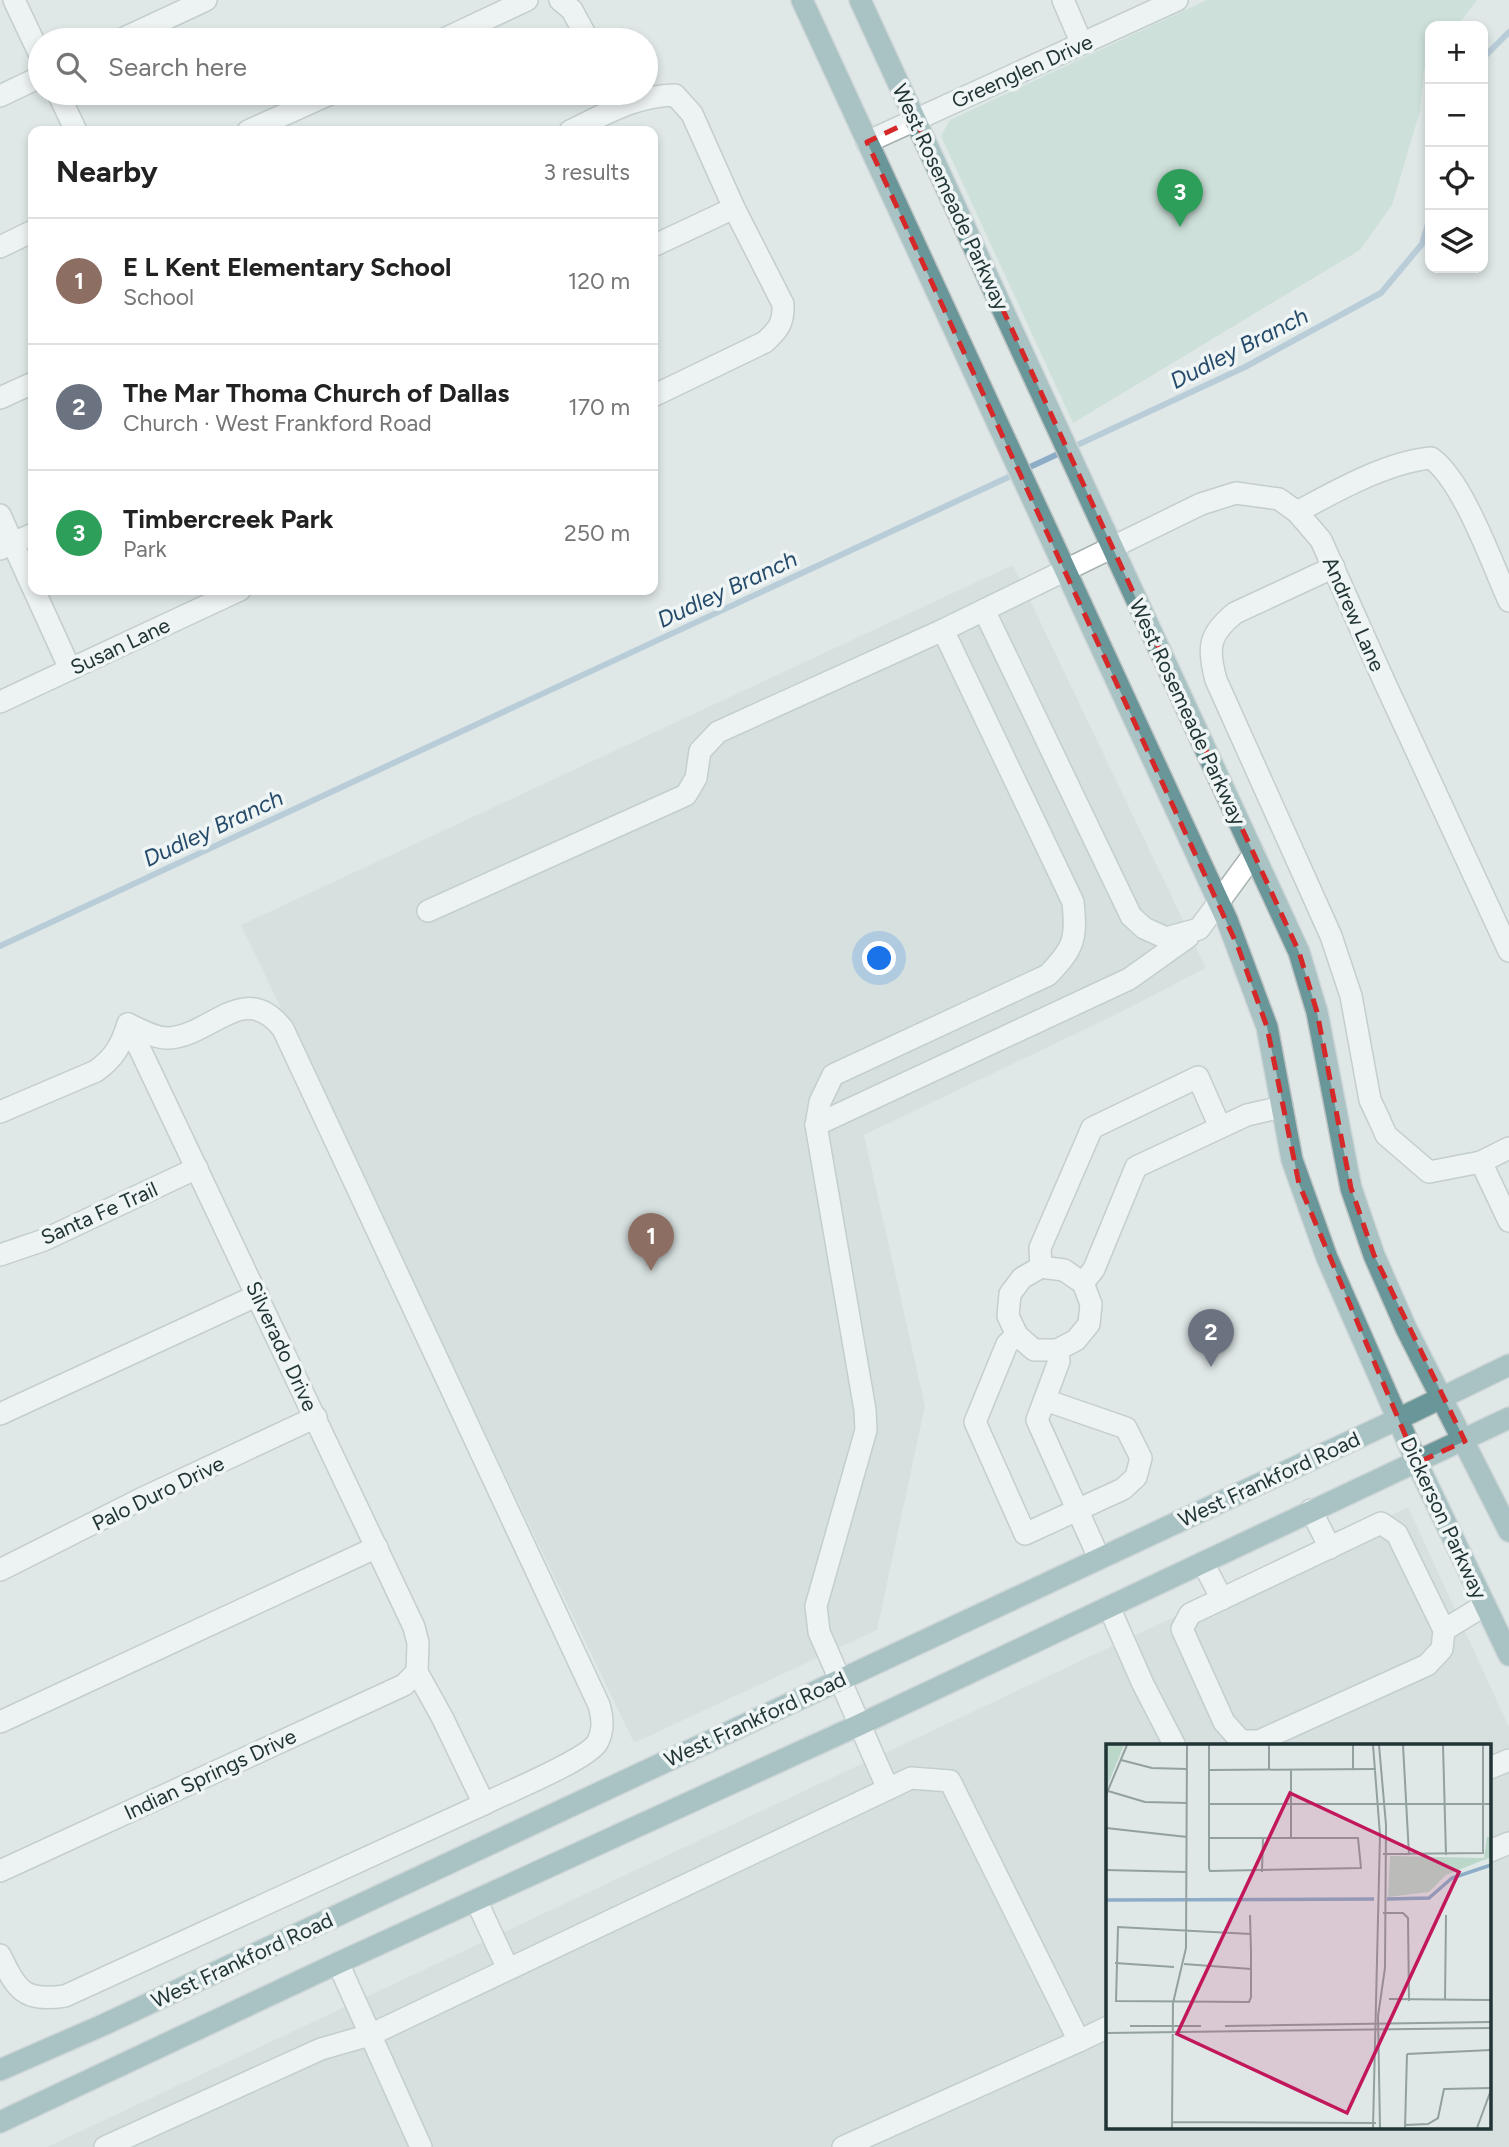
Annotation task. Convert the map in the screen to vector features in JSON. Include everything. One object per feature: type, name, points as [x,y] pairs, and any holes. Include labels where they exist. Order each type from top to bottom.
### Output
[{"type":"main road","points":[[802,0],[1238,947],[1267,1027],[1292,1160],[1303,1196],[1326,1258],[1398,1419]]},
{"type":"main road","name":"West Rosemeade Parkway","points":[[860,0],[1298,952],[1317,1012],[1351,1188],[1374,1255],[1406,1328],[1465,1441]]},
{"type":"main road","name":"West Frankford Road","points":[[0,2070],[103,2025],[1509,1365]]},
{"type":"main road","name":"West Frankford Road","points":[[0,2122],[338,1963],[859,1725],[1509,1418]]},
{"type":"main road","name":"Dickerson Parkway","points":[[1398,1419],[1509,1655]]},
{"type":"main road","points":[[1465,1441],[1509,1531]]},
{"type":"street","points":[[14,0],[28,30]]},
{"type":"street","points":[[146,28],[206,0]]},
{"type":"street","points":[[468,28],[527,0]]},
{"type":"street","points":[[561,0],[572,10],[582,28]]},
{"type":"street","points":[[1063,0],[1082,44]]},
{"type":"street","name":"Greenglen Drive","points":[[867,142],[1177,0]]},
{"type":"street","points":[[0,96],[28,83]]},
{"type":"street","points":[[658,96],[675,95],[692,114],[738,215],[783,304],[779,330],[765,342],[658,394]]},
{"type":"street","points":[[64,105],[74,126]]},
{"type":"street","points":[[259,126],[305,105]]},
{"type":"street","points":[[578,126],[611,105]]},
{"type":"street","points":[[658,244],[738,215]]},
{"type":"street","points":[[0,247],[28,233]]},
{"type":"street","points":[[0,398],[28,385]]},
{"type":"street","points":[[1297,512],[1393,466],[1431,458],[1442,466],[1457,487],[1509,601]]},
{"type":"street","name":"Andrew Lane","points":[[428,911],[686,795],[696,778],[700,751],[718,732],[943,630],[1201,504],[1236,494],[1279,499],[1297,512],[1321,540],[1509,951]]},
{"type":"street","points":[[0,515],[6,546],[28,580]]},
{"type":"street","points":[[6,546],[28,536]]},
{"type":"street","points":[[1334,567],[1235,613],[1222,624],[1211,641],[1210,660],[1216,680],[1331,936],[1351,996],[1370,1100],[1386,1136],[1429,1172],[1481,1161],[1509,1148]]},
{"type":"street","points":[[37,595],[70,669]]},
{"type":"street","name":"Susan Lane","points":[[0,702],[229,595]]},
{"type":"street","points":[[984,610],[1131,916],[1144,928],[1166,938],[1199,929]]},
{"type":"street","points":[[888,1789],[820,1632],[816,1606],[866,1430],[865,1410],[816,1125],[820,1102],[833,1075],[1048,975],[1068,955],[1076,927],[1073,902],[943,630]]},
{"type":"street","points":[[816,1125],[1129,979],[1199,929],[1254,854]]},
{"type":"street","points":[[0,1112],[96,1071],[110,1061],[120,1048],[128,1024],[156,1036],[170,1038],[186,1034],[239,1010],[249,1009],[265,1012],[283,1029],[599,1705],[603,1725],[597,1742],[580,1757],[484,1804],[65,1996],[45,1999],[28,1995],[12,1982],[0,1955]]},
{"type":"street","name":"Silverado Drive","points":[[128,1024],[414,1627],[418,1643],[417,1672]]},
{"type":"street","points":[[1041,1267],[1040,1248],[1092,1128],[1198,1077],[1220,1127]]},
{"type":"street","points":[[1083,1283],[1094,1269],[1136,1167],[1247,1115],[1282,1107]]},
{"type":"street","points":[[1481,1161],[1509,1221]]},
{"type":"street","name":"Santa Fe Trail","points":[[0,1255],[44,1240],[197,1168]]},
{"type":"street","points":[[1041,1267],[1064,1270],[1083,1283],[1091,1304],[1089,1324],[1076,1340],[1057,1350],[1034,1350],[1017,1335],[1008,1316],[1010,1294],[1022,1278],[1041,1267]]},
{"type":"street","points":[[0,1414],[258,1295]]},
{"type":"street","points":[[1017,1335],[1007,1344],[975,1422],[1025,1534],[1123,1489],[1136,1477],[1141,1458],[1126,1428],[1045,1400]]},
{"type":"street","points":[[1057,1350],[1059,1361],[1037,1420],[1099,1558]]},
{"type":"street","name":"Palo Duro Drive","points":[[0,1570],[145,1497],[316,1417]]},
{"type":"street","points":[[1311,1510],[1330,1548]]},
{"type":"street","points":[[1381,1523],[1396,1534],[1444,1630],[1442,1648],[1427,1665],[1259,1741],[1241,1741],[1224,1722],[1182,1629],[1190,1614],[1222,1599],[1381,1523]]},
{"type":"street","points":[[0,1722],[377,1547]]},
{"type":"street","points":[[1203,1563],[1222,1599]]},
{"type":"street","points":[[1444,1630],[1485,1605]]},
{"type":"street","points":[[1109,1607],[1174,1744]]},
{"type":"street","points":[[417,1672],[484,1804]]},
{"type":"street","name":"Indian Springs Drive","points":[[0,1871],[404,1685],[417,1672]]},
{"type":"street","points":[[1492,1767],[1509,1759]]},
{"type":"street","points":[[105,2147],[321,2049],[370,2035],[911,1778],[950,1781],[1079,2041]]},
{"type":"street","points":[[1492,1851],[1509,1843]]},
{"type":"street","points":[[476,1900],[508,1969]]},
{"type":"street","points":[[338,1963],[421,2147]]},
{"type":"street","points":[[843,2147],[1106,2028]]},
{"type":"highlighted area","points":[[915,119],[1299,952],[1317,1012],[1351,1188],[1374,1255],[1465,1441],[1417,1463],[1299,1184],[1267,1027],[1238,947],[867,142]]},
{"type":"shaded area","points":[[1013,565],[1206,968],[1117,1014],[864,1135],[925,1406],[877,1630],[634,1743],[241,925]]},
{"type":"shaded area","points":[[1408,1507],[1509,1727],[1509,2147],[47,2147]]},
{"type":"green space","points":[[1207,0],[1477,0],[1461,21],[1425,21],[1425,69],[1420,111],[1392,205],[1360,250],[1073,423],[941,136],[950,120]]},
{"type":"waterway","name":"Dudley Branch","points":[[1488,53],[1509,32]]},
{"type":"waterway","name":"Dudley Branch","points":[[0,946],[1245,367],[1381,293],[1422,244],[1425,234]]},
{"type":"place","name":"Timbercreek Park","points":[[1180,227]]},
{"type":"place","name":"E L Kent Elementary School","points":[[651,1271]]},
{"type":"place","name":"The Mar Thoma Church of Dallas","points":[[1211,1367]]}]
